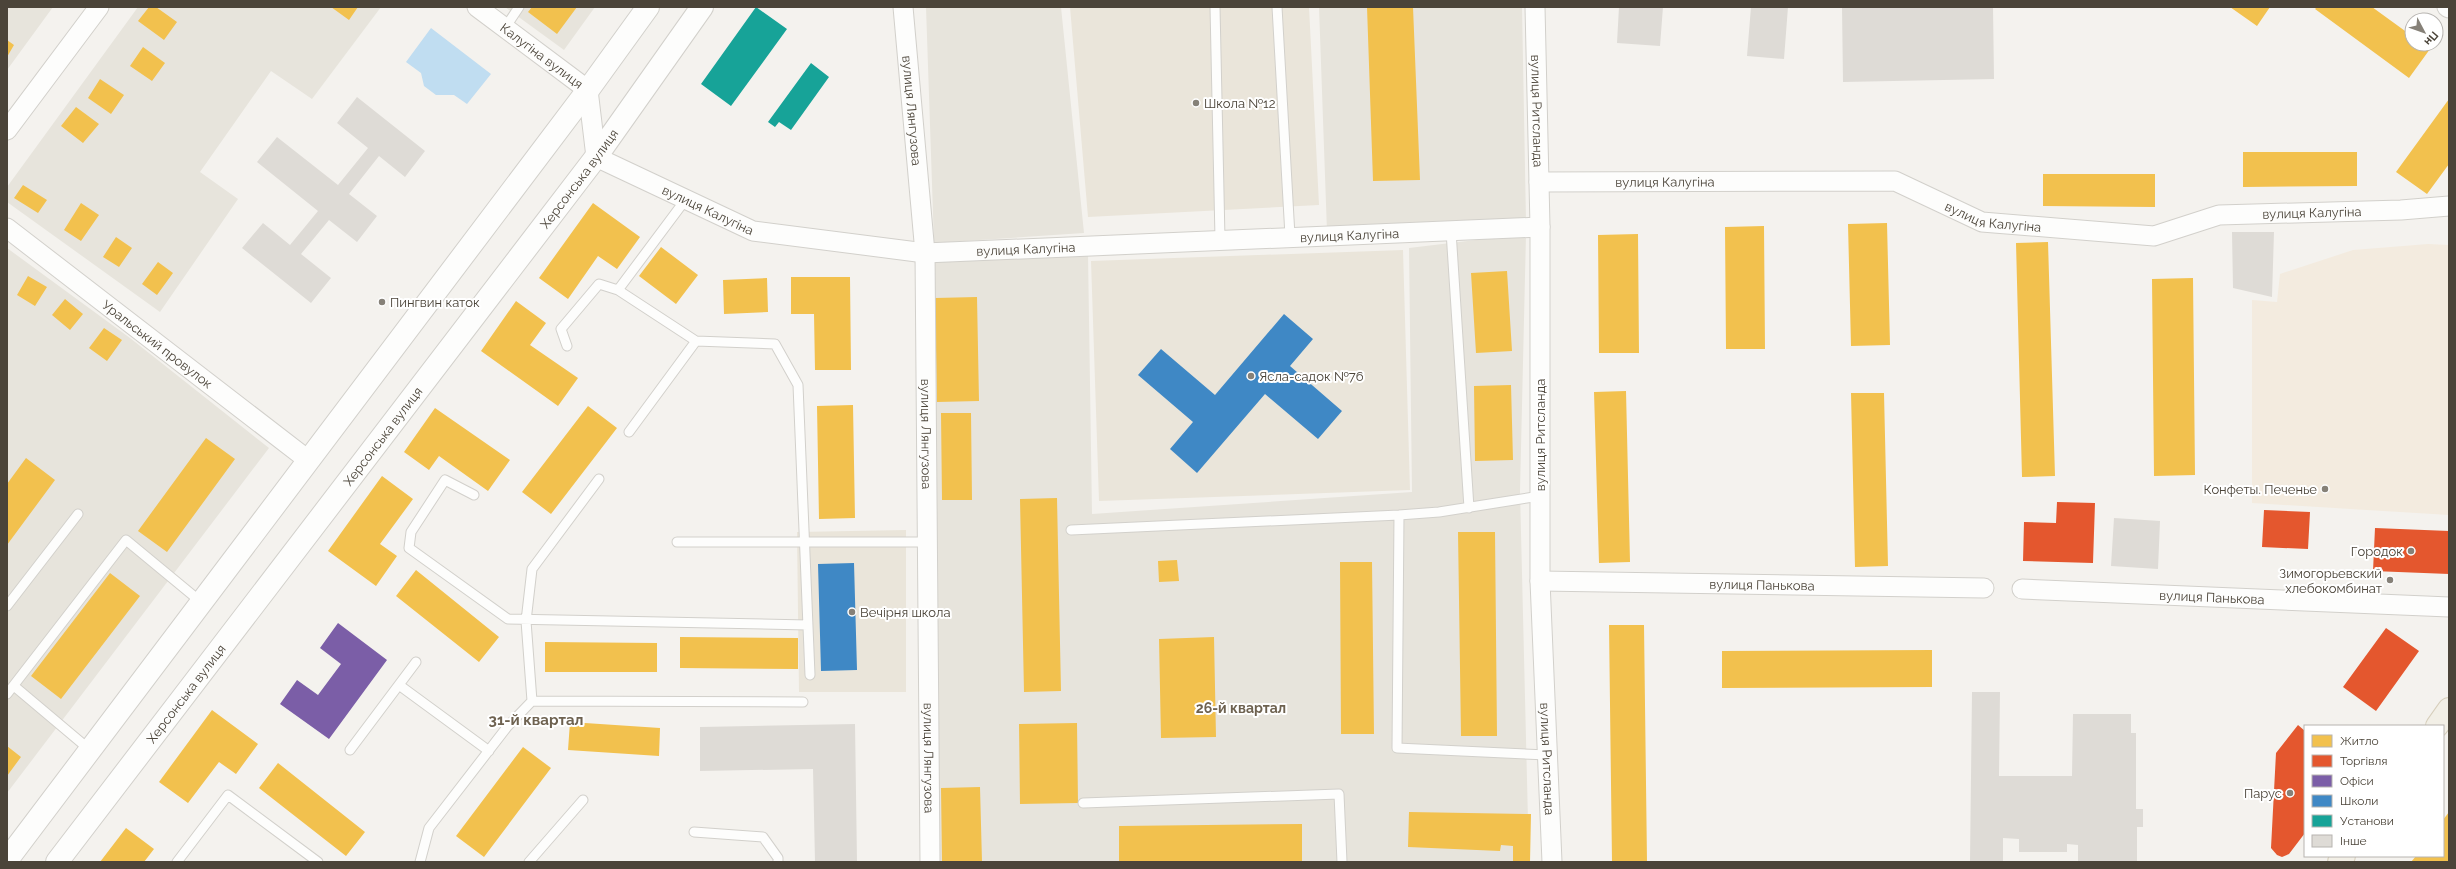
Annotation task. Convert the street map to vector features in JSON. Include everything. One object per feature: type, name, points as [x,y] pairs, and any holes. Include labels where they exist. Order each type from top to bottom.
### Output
[{"type":"main road","points":[[2438,725],[2449,709]]},
{"type":"street","points":[[7,130],[99,7]]},
{"type":"street","name":"Калугіна вулиця","points":[[477,7],[588,90]]},
{"type":"street","points":[[7,860],[588,90],[648,7]]},
{"type":"street","name":"Херсонська вулиця","points":[[57,862],[596,157],[702,7]]},
{"type":"street","name":"вулиця Лянгузова","points":[[902,7],[924,253],[930,862]]},
{"type":"street","name":"вулиця Ритсланда","points":[[1535,7],[1540,227],[1540,581],[1552,862]]},
{"type":"street","points":[[588,90],[596,157]]},
{"type":"street","name":"вулиця Калугіна","points":[[596,157],[753,231],[924,253],[1290,236],[1540,227]]},
{"type":"street","name":"вулиця Калугіна","points":[[1539,182],[1896,181],[1982,222],[2154,236],[2219,215],[2401,210],[2449,206]]},
{"type":"street","name":"Уральський провулок","points":[[7,228],[308,460]]},
{"type":"street","name":"вулиця Панькова","points":[[1540,581],[1984,588]]},
{"type":"street","name":"вулиця Панькова","points":[[2022,589],[2449,607]]},
{"type":"lane","points":[[505,28],[520,7]]},
{"type":"lane","points":[[1215,7],[1220,239]]},
{"type":"lane","points":[[1277,7],[1290,236]]},
{"type":"lane","points":[[618,290],[686,200]]},
{"type":"lane","points":[[1451,231],[1469,508]]},
{"type":"lane","points":[[567,346],[561,329],[598,284],[618,290],[696,341],[775,344],[798,385],[810,675]]},
{"type":"lane","points":[[629,432],[696,341]]},
{"type":"lane","points":[[532,701],[526,621],[532,569],[600,479]]},
{"type":"lane","points":[[474,494],[445,480],[411,532],[409,548],[508,620],[808,625]]},
{"type":"lane","points":[[1070,530],[1399,516],[1469,508],[1540,496]]},
{"type":"lane","points":[[7,606],[78,514]]},
{"type":"lane","points":[[1399,516],[1397,748],[1547,755]]},
{"type":"lane","points":[[7,694],[126,540],[201,602]]},
{"type":"lane","points":[[677,542],[927,542]]},
{"type":"lane","points":[[350,750],[416,662]]},
{"type":"lane","points":[[399,685],[489,751]]},
{"type":"lane","points":[[14,686],[90,750]]},
{"type":"lane","points":[[420,862],[429,828],[507,727],[532,701],[803,702]]},
{"type":"lane","points":[[1083,803],[1339,794],[1342,862]]},
{"type":"lane","points":[[177,862],[228,795],[318,862]]},
{"type":"lane","points":[[529,862],[583,800]]},
{"type":"lane","points":[[694,832],[763,837],[778,858],[778,862]]},
{"type":"shaded area","points":[[7,7],[53,7],[7,70]]},
{"type":"shaded area","points":[[138,7],[381,7],[312,99],[271,71],[200,172],[238,199],[160,312],[7,202],[7,187]]},
{"type":"shaded area","points":[[505,7],[595,7],[564,50]]},
{"type":"shaded area","points":[[926,7],[1061,7],[1084,233],[934,243]]},
{"type":"shaded area","name":"Школа №12","points":[[1070,7],[1309,7],[1319,205],[1088,217]]},
{"type":"shaded area","points":[[1319,7],[1522,7],[1526,222],[1327,232]]},
{"type":"shaded area","points":[[1526,234],[1520,491],[1529,862],[939,862],[931,258],[1088,254],[1092,514],[1412,492],[1409,248]]},
{"type":"shaded area","points":[[2428,244],[2449,245],[2449,515],[2252,503],[2252,300],[2277,302],[2280,274],[2353,250]]},
{"type":"shaded area","points":[[7,248],[130,338],[269,448],[7,793]]},
{"type":"shaded area","name":"Ясла-садок №76","points":[[1403,250],[1410,490],[1099,501],[1091,261]]},
{"type":"shaded area","name":"Вечірня школа","points":[[906,530],[906,692],[799,692],[797,532]]},
{"type":"water","points":[[431,28],[491,74],[467,104],[454,95],[436,95],[424,86],[421,73],[406,62]]},
{"type":"building: Житло","points":[[149,7],[156,7],[177,22],[164,40],[138,21]]},
{"type":"building: Житло","points":[[331,7],[358,7],[349,20]]},
{"type":"building: Житло","points":[[532,7],[577,7],[557,34],[528,12]]},
{"type":"building: Житло","points":[[1367,7],[1413,7],[1420,180],[1373,181]]},
{"type":"building: Житло","points":[[2230,7],[2270,7],[2257,26]]},
{"type":"building: Житло","points":[[2317,7],[2372,7],[2404,30],[2404,52],[2428,52],[2409,78],[2315,9]]},
{"type":"building: Житло","points":[[7,40],[14,45],[7,57]]},
{"type":"building: Житло","points":[[143,47],[165,63],[152,81],[130,66]]},
{"type":"building: Житло","points":[[100,79],[124,95],[111,114],[88,98]]},
{"type":"building: Житло","points":[[2449,99],[2449,164],[2427,194],[2396,172]]},
{"type":"building: Житло","points":[[76,107],[99,124],[83,143],[61,126]]},
{"type":"building: Житло","points":[[2243,152],[2357,152],[2357,186],[2243,187]]},
{"type":"building: Житло","points":[[2043,174],[2155,174],[2155,207],[2043,206]]},
{"type":"building: Житло","points":[[23,185],[47,200],[38,213],[14,198]]},
{"type":"building: Житло","points":[[81,203],[99,215],[81,241],[64,230]]},
{"type":"building: Житло","points":[[593,203],[640,237],[617,269],[598,256],[568,299],[539,278]]},
{"type":"building: Житло","points":[[1887,223],[1890,345],[1851,346],[1848,224]]},
{"type":"building: Житло","points":[[1764,226],[1765,349],[1726,349],[1725,227]]},
{"type":"building: Житло","points":[[1638,234],[1639,353],[1599,353],[1598,235]]},
{"type":"building: Житло","points":[[116,237],[132,248],[119,267],[103,257]]},
{"type":"building: Житло","points":[[2048,242],[2055,476],[2022,477],[2016,243]]},
{"type":"building: Житло","points":[[661,247],[698,275],[676,304],[639,276]]},
{"type":"building: Житло","points":[[158,262],[173,273],[157,295],[142,284]]},
{"type":"building: Житло","points":[[1507,271],[1512,351],[1476,353],[1471,273]]},
{"type":"building: Житло","points":[[28,276],[47,287],[35,306],[17,295]]},
{"type":"building: Житло","points":[[791,277],[850,277],[851,370],[815,370],[814,314],[791,314]]},
{"type":"building: Житло","points":[[767,278],[768,312],[724,314],[723,280]]},
{"type":"building: Житло","points":[[2193,278],[2195,475],[2154,476],[2152,279]]},
{"type":"building: Житло","points":[[977,297],[979,401],[937,402],[935,298]]},
{"type":"building: Житло","points":[[65,299],[83,314],[70,330],[52,315]]},
{"type":"building: Житло","points":[[516,301],[546,323],[530,345],[578,378],[558,406],[481,351]]},
{"type":"building: Житло","points":[[104,328],[122,340],[107,361],[89,348]]},
{"type":"building: Житло","points":[[1511,385],[1513,460],[1475,461],[1474,386]]},
{"type":"building: Житло","points":[[1626,391],[1630,562],[1599,563],[1594,392]]},
{"type":"building: Житло","points":[[1851,393],[1884,393],[1888,566],[1855,567]]},
{"type":"building: Житло","points":[[853,405],[855,518],[819,519],[817,406]]},
{"type":"building: Житло","points":[[588,406],[617,428],[551,514],[522,492]]},
{"type":"building: Житло","points":[[435,408],[510,460],[488,491],[439,456],[429,470],[404,452]]},
{"type":"building: Житло","points":[[941,413],[971,413],[972,500],[942,500]]},
{"type":"building: Житло","points":[[206,438],[235,459],[167,552],[138,531]]},
{"type":"building: Житло","points":[[26,458],[55,480],[7,545],[7,484]]},
{"type":"building: Житло","points":[[382,476],[413,499],[380,544],[397,556],[376,586],[328,551]]},
{"type":"building: Житло","points":[[1057,498],[1061,691],[1024,692],[1020,499]]},
{"type":"building: Житло","points":[[1458,532],[1495,532],[1497,736],[1461,736]]},
{"type":"building: Житло","points":[[1177,560],[1179,581],[1159,582],[1158,561]]},
{"type":"building: Житло","points":[[1340,562],[1372,562],[1374,734],[1341,734]]},
{"type":"building: Житло","points":[[416,570],[499,637],[479,662],[396,596]]},
{"type":"building: Житло","points":[[110,573],[140,596],[61,699],[31,676]]},
{"type":"building: Житло","points":[[1609,625],[1644,625],[1647,862],[1612,862]]},
{"type":"building: Житло","points":[[680,637],[798,638],[798,669],[680,668]]},
{"type":"building: Житло","points":[[1214,637],[1216,737],[1161,738],[1159,639]]},
{"type":"building: Житло","points":[[545,642],[657,643],[657,672],[545,672]]},
{"type":"building: Житло","points":[[1932,650],[1932,687],[1722,688],[1722,651]]},
{"type":"building: Житло","points":[[212,710],[258,744],[236,774],[219,762],[188,803],[159,782]]},
{"type":"building: Житло","points":[[570,722],[660,728],[659,756],[568,750]]},
{"type":"building: Житло","points":[[1077,723],[1078,803],[1020,804],[1019,724]]},
{"type":"building: Житло","points":[[7,746],[21,757],[7,776]]},
{"type":"building: Житло","points":[[523,747],[551,768],[484,857],[456,836]]},
{"type":"building: Житло","points":[[278,763],[365,832],[346,856],[259,788]]},
{"type":"building: Житло","points":[[980,787],[982,862],[942,862],[941,788]]},
{"type":"building: Житло","points":[[1409,812],[1531,814],[1530,862],[1513,862],[1513,846],[1501,845],[1500,851],[1408,847]]},
{"type":"building: Житло","points":[[2449,812],[2449,862],[2411,862],[2415,857],[2444,857],[2444,819]]},
{"type":"building: Житло","points":[[1302,824],[1302,861],[1119,862],[1119,826]]},
{"type":"building: Житло","points":[[126,828],[154,849],[144,862],[100,862]]},
{"type":"building: Торгівля","points":[[2057,502],[2095,503],[2093,563],[2023,561],[2024,522],[2056,523]]},
{"type":"building: Торгівля","points":[[2264,510],[2310,512],[2308,549],[2262,547]]},
{"type":"building: Торгівля","name":"Городок","points":[[2375,528],[2449,531],[2449,574],[2373,571]]},
{"type":"building: Торгівля","points":[[2386,628],[2419,651],[2376,711],[2343,687]]},
{"type":"building: Торгівля","name":"Парус","points":[[2298,725],[2304,730],[2304,834],[2289,854],[2282,857],[2277,855],[2271,848],[2276,753]]},
{"type":"building: Офіси","points":[[338,623],[387,660],[329,739],[280,704],[297,680],[318,695],[341,664],[320,648]]},
{"type":"building: Школи","points":[[1284,314],[1313,339],[1290,366],[1342,411],[1318,439],[1265,394],[1197,473],[1170,449],[1193,422],[1138,375],[1161,349],[1215,395]]},
{"type":"building: Школи","points":[[854,563],[857,670],[821,671],[818,564]]},
{"type":"building: Установи","points":[[756,7],[787,29],[731,106],[701,84]]},
{"type":"building: Установи","points":[[811,63],[829,77],[791,130],[779,122],[775,127],[768,122]]},
{"type":"building: Інше","points":[[1619,7],[1663,7],[1660,46],[1617,43]]},
{"type":"building: Інше","points":[[1751,7],[1788,7],[1784,59],[1747,56]]},
{"type":"building: Інше","points":[[1842,7],[1993,7],[1994,79],[1843,82]]},
{"type":"building: Інше","points":[[357,97],[425,151],[405,177],[379,156],[349,194],[377,216],[357,242],[329,220],[301,254],[331,278],[311,303],[242,248],[263,223],[290,245],[318,211],[257,162],[277,137],[338,185],[368,148],[337,123]]},
{"type":"building: Інше","points":[[2232,232],[2274,232],[2272,297],[2233,288]]},
{"type":"building: Інше","points":[[2114,518],[2160,521],[2158,569],[2111,566]]},
{"type":"building: Інше","points":[[1972,692],[2000,692],[1999,776],[2072,776],[2073,714],[2131,714],[2131,733],[2136,733],[2136,809],[2143,809],[2143,827],[2137,827],[2137,862],[2078,862],[2078,845],[2067,844],[2067,852],[2019,852],[2019,839],[2003,838],[2003,862],[1970,862]]},
{"type":"building: Інше","points":[[855,724],[857,862],[815,862],[813,769],[700,771],[700,727]]},
{"type":"place","name":"Школа №12","points":[[1196,103]]},
{"type":"place","name":"Пингвин каток","points":[[382,302]]},
{"type":"place","name":"Ясла-садок №76","points":[[1251,376]]},
{"type":"place","name":"Конфеты. Печенье","points":[[2325,489]]},
{"type":"place","name":"Городок","points":[[2411,551]]},
{"type":"place","name":"Зимогорьевский хлебокомбинат","points":[[2390,580]]},
{"type":"place","name":"Вечірня школа","points":[[852,612]]},
{"type":"place","name":"Парус","points":[[2290,793]]},
{"type":"district","name":"26-й квартал","points":[[1241,708]]},
{"type":"district","name":"31-й квартал","points":[[536,720]]}]
